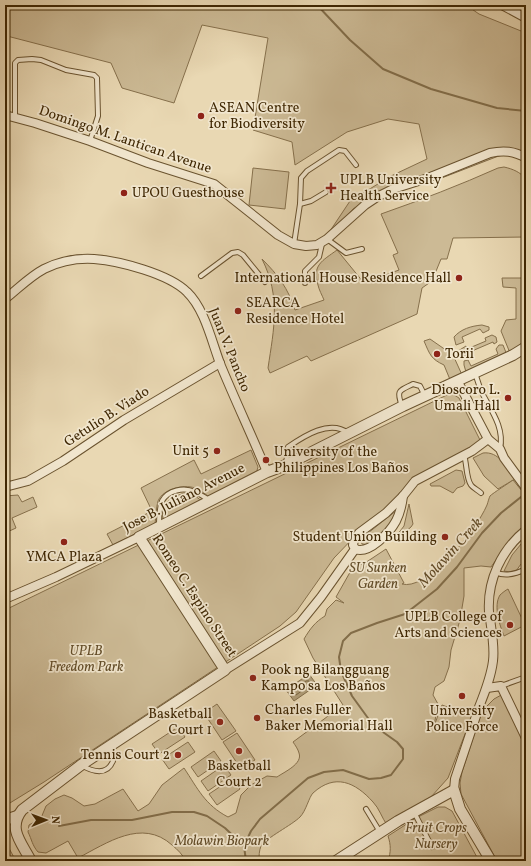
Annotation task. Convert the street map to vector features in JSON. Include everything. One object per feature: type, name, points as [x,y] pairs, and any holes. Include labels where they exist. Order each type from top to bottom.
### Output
[{"type":"street","points":[[502,5],[526,18]]},
{"type":"street","name":"Domingo M. Lantican Avenue","points":[[5,115],[90,141],[148,163],[214,184],[236,200],[262,223],[278,235],[294,244],[306,246],[317,245],[325,241]]},
{"type":"street","points":[[325,241],[365,205],[393,189],[428,178],[490,153],[511,151],[526,158]]},
{"type":"street","name":"Juan V. Pancho","points":[[5,299],[44,269],[63,262],[94,259],[117,263],[162,276],[175,282],[188,292],[203,316],[240,413],[267,472]]},
{"type":"street","name":"Jose B. Juliano Avenue","points":[[5,599],[139,538],[267,472],[286,465],[403,406],[458,382],[526,347]]},
{"type":"street","name":"Getulio B. Viado","points":[[5,487],[28,481],[63,461],[124,420],[220,363]]},
{"type":"street","points":[[458,382],[488,439],[500,449],[526,488]]},
{"type":"street","points":[[355,549],[353,545],[354,540],[360,533],[386,513],[415,481],[472,451],[488,439]]},
{"type":"street","points":[[355,549],[363,550],[370,548],[382,539],[396,520],[403,496]]},
{"type":"street","points":[[491,861],[460,808],[454,790],[455,779],[487,688],[493,660],[489,595],[495,572],[506,552],[526,530]]},
{"type":"street","name":"Romeo C. Espino Street","points":[[139,538],[225,670]]},
{"type":"street","points":[[31,861],[17,834],[12,820],[22,810],[81,765],[225,670],[300,623],[321,597],[355,549]]},
{"type":"street","points":[[487,688],[501,686],[526,738]]},
{"type":"street","points":[[336,861],[413,812],[454,790]]},
{"type":"lane","points":[[15,118],[15,63],[18,60],[41,60],[66,70],[94,75],[96,78],[98,116],[90,141]]},
{"type":"lane","points":[[294,244],[300,204],[301,178],[307,171],[339,150],[345,151],[356,165]]},
{"type":"lane","points":[[300,204],[311,201],[326,192]]},
{"type":"lane","points":[[305,283],[305,271],[319,257],[325,241],[346,253],[362,248]]},
{"type":"lane","points":[[201,276],[232,253],[238,252],[243,255],[265,282]]},
{"type":"lane","points":[[475,373],[481,391],[500,429],[500,449]]},
{"type":"lane","points":[[403,406],[398,396],[401,389],[413,384],[420,386],[425,396]]},
{"type":"lane","points":[[286,465],[288,447],[298,440],[328,427],[342,428],[348,433]]},
{"type":"lane","points":[[464,455],[467,462],[469,483],[481,493]]},
{"type":"lane","points":[[159,528],[160,506],[165,497],[170,493],[180,490],[190,490],[198,493],[211,502]]},
{"type":"lane","points":[[495,572],[500,574],[516,574],[526,569]]},
{"type":"lane","points":[[501,686],[526,677]]},
{"type":"lane","points":[[81,765],[96,772],[104,771],[113,761],[111,745]]},
{"type":"lane","points":[[366,809],[381,832]]},
{"type":"lane","points":[[413,812],[432,847]]},
{"type":"green space","points":[[5,5],[466,5],[479,14],[526,33],[526,160],[509,153],[439,179],[375,195],[353,209],[333,233],[326,237],[350,201],[391,176],[427,159],[419,124],[388,119],[347,132],[295,165],[292,142],[253,130],[268,38],[202,25],[174,103],[122,88],[111,63],[7,36]]},
{"type":"green space","points":[[507,5],[526,5],[526,14]]},
{"type":"green space","points":[[504,167],[516,171],[526,179],[526,237],[453,238],[447,259],[441,259],[432,281],[422,288],[417,314],[311,361],[307,356],[270,373],[268,368],[274,326],[274,300],[272,286],[262,259],[282,282],[295,310],[324,300],[316,278],[317,268],[337,250],[364,283],[399,270],[393,255],[398,253],[381,214],[498,168]]},
{"type":"green space","points":[[253,168],[289,172],[285,209],[249,205]]},
{"type":"green space","points":[[502,278],[526,278],[526,342],[510,353],[501,331],[506,320],[516,319],[516,288],[503,287]]},
{"type":"green space","points":[[482,325],[489,327],[489,330],[483,333],[480,329],[462,337],[464,342],[456,345],[454,337],[460,332],[470,327]]},
{"type":"green space","points":[[492,335],[496,337],[497,342],[494,344],[493,342],[465,354],[466,356],[462,357],[459,355],[458,351],[466,346],[467,349],[486,341],[485,338]]},
{"type":"green space","points":[[430,339],[453,355],[463,377],[451,382],[444,365],[436,361],[428,350],[424,341]]},
{"type":"green space","points":[[499,345],[503,345],[507,355],[466,372],[464,361],[468,360],[471,366],[498,354],[496,349]]},
{"type":"green space","name":"UPLB Freedom Park","points":[[451,393],[459,398],[481,442],[413,481],[398,501],[357,534],[334,558],[296,612],[280,626],[44,782],[5,806],[5,610]]},
{"type":"green space","points":[[251,450],[258,467],[256,474],[211,498],[195,488],[174,488],[164,493],[158,501],[155,524],[113,545],[107,534],[152,511],[141,488],[194,460],[201,474]]},
{"type":"green space","points":[[483,453],[489,453],[498,457],[515,479],[498,489],[484,476],[473,458]]},
{"type":"green space","points":[[456,470],[462,471],[465,483],[463,486],[457,488],[453,493],[440,486],[431,486],[430,484]]},
{"type":"green space","points":[[513,480],[526,496],[526,524],[511,539],[491,567],[481,566],[464,568],[464,596],[460,620],[451,650],[449,667],[444,681],[435,687],[433,695],[438,704],[434,726],[442,705],[472,716],[448,778],[431,797],[387,825],[375,804],[359,789],[344,782],[329,783],[313,793],[300,817],[273,835],[261,846],[259,861],[186,861],[180,852],[161,837],[137,833],[113,840],[78,858],[68,841],[46,853],[38,852],[33,845],[28,832],[29,825],[41,818],[46,806],[55,799],[64,795],[72,798],[84,806],[95,804],[123,789],[138,811],[149,804],[162,785],[184,768],[198,790],[213,807],[228,817],[236,813],[241,795],[251,785],[267,776],[277,777],[296,764],[299,753],[293,742],[343,705],[313,658],[304,639],[313,626],[325,616],[327,609],[336,600],[344,603],[336,597],[353,567],[365,563],[386,549],[404,583],[402,584],[411,584],[421,580],[443,564],[462,544],[481,516],[490,496]]},
{"type":"green space","points":[[184,493],[194,495],[203,502],[163,521],[163,510],[167,502]]},
{"type":"green space","points":[[18,495],[22,502],[33,497],[37,507],[12,518],[16,528],[5,533],[5,496]]},
{"type":"green space","points":[[409,504],[413,524],[399,537],[397,535],[404,526]]},
{"type":"green space","points":[[397,510],[392,521],[381,534],[368,545],[362,544],[361,541],[363,537]]},
{"type":"green space","points":[[526,538],[526,560],[516,571],[504,571],[512,555]]},
{"type":"green space","points":[[508,589],[525,625],[504,636],[498,616],[497,605],[500,595]]},
{"type":"green space","points":[[503,694],[526,741],[526,861],[497,861],[461,794],[460,783],[462,772],[482,711],[494,699]]},
{"type":"green space","name":"Basketball Court 1","points":[[217,704],[236,731],[222,740],[204,713]]},
{"type":"green space","points":[[178,727],[185,737],[159,754],[152,744]]},
{"type":"green space","name":"Basketball Court 2","points":[[237,733],[255,760],[241,769],[223,742]]},
{"type":"green space","name":"Tennis Court 2","points":[[188,742],[195,752],[169,769],[162,759]]},
{"type":"green space","points":[[214,751],[221,761],[198,777],[191,767]]},
{"type":"green space","points":[[224,765],[231,775],[208,791],[201,781]]},
{"type":"green space","points":[[233,778],[240,789],[217,805],[209,794]]},
{"type":"green space","name":"Fruit Crops Nursery","points":[[438,807],[445,807],[452,811],[479,861],[388,861],[390,855],[390,842],[388,836],[416,818]]},
{"type":"green space","points":[[5,841],[16,861],[5,861]]},
{"type":"water","points":[[309,674],[317,685],[294,701],[286,690]]},
{"type":"waterway","points":[[317,5],[350,40],[383,69],[431,89],[497,108],[526,111]]},
{"type":"waterway","name":"Molawin Creek","points":[[246,861],[244,846],[251,831],[260,819],[308,778],[324,772],[343,770],[369,779],[391,775],[403,759],[403,749],[397,742],[373,725],[352,696],[341,671],[339,657],[343,641],[351,633],[405,614],[437,589],[457,567],[482,533],[501,513],[526,493]]},
{"type":"waterway","points":[[59,826],[91,820],[132,820],[172,812],[194,812],[207,816],[225,828],[244,846]]},
{"type":"place","name":"ASEAN Centre for Biodiversity","points":[[201,116]]},
{"type":"place","name":"UPLB University Health Service","points":[[331,188]]},
{"type":"place","name":"UPOU Guesthouse","points":[[124,193]]},
{"type":"place","name":"International House Residence Hall","points":[[459,278]]},
{"type":"place","name":"SEARCA Residence Hotel","points":[[238,311]]},
{"type":"place","name":"Torii","points":[[437,354]]},
{"type":"place","name":"Dioscoro L. Umali Hall","points":[[508,398]]},
{"type":"place","name":"Unit 5","points":[[217,451]]},
{"type":"place","name":"University of the Philippines Los Baños","points":[[266,460]]},
{"type":"place","name":"Student Union Building","points":[[445,537]]},
{"type":"place","name":"YMCA Plaza","points":[[64,542]]},
{"type":"place","name":"UPLB College of Arts and Sciences","points":[[510,625]]},
{"type":"place","name":"Pook ng Bilangguang Kampo sa Los Baños","points":[[253,678]]},
{"type":"place","name":"University Police Force","points":[[462,696]]},
{"type":"place","name":"Charles Fuller Baker Memorial Hall","points":[[257,718]]},
{"type":"place","name":"Basketball Court 1","points":[[220,722]]},
{"type":"place","name":"Basketball Court 2","points":[[239,751]]},
{"type":"place","name":"Tennis Court 2","points":[[178,755]]},
{"type":"park label","name":"SU Sunken Garden","points":[[378,576]]},
{"type":"park label","name":"Molawin Biopark","points":[[222,841]]}]
